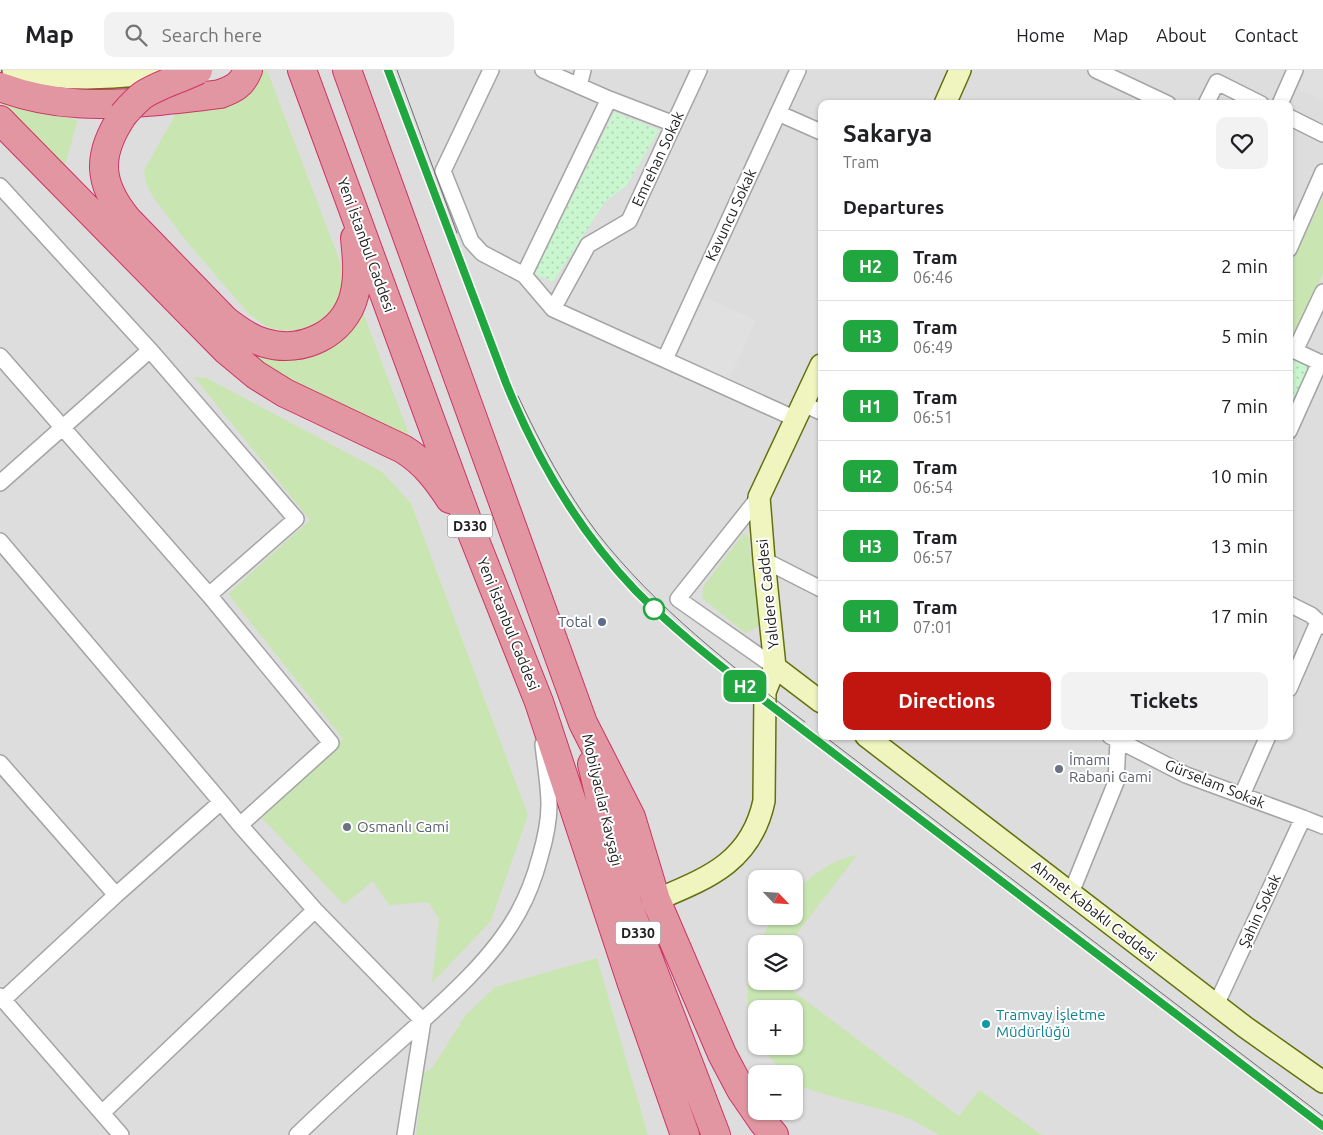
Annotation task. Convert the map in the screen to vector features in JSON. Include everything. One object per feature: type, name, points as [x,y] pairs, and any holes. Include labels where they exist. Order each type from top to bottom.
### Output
[{"type":"highway","points":[[198,70],[142,96],[123,115],[113,130],[106,147],[105,182],[110,195],[127,220],[225,320],[250,337],[265,343],[282,346],[298,345],[312,341],[324,336],[336,327],[344,318],[354,296],[358,274],[350,202]]},
{"type":"highway","points":[[0,87],[22,95],[56,102],[118,105],[220,94],[232,90],[242,82],[248,70]]},
{"type":"highway","name":"Yeni İstanbul Caddesi","points":[[302,70],[470,528],[539,702],[632,984]]},
{"type":"highway","name":"D330","points":[[347,70],[583,723]]},
{"type":"highway","points":[[357,70],[364,114]]},
{"type":"highway","points":[[0,120],[240,362],[284,393],[403,449],[413,456],[431,472],[470,528]]},
{"type":"highway","name":"Mobilyacılar Kavşağı","points":[[583,723],[631,817],[656,900],[718,1044],[741,1090],[774,1135]]},
{"type":"highway","name":"Mobilyacılar Kavşağı","points":[[583,723],[607,827],[628,905],[716,1135]]},
{"type":"highway","points":[[632,984],[685,1135]]},
{"type":"highway","name":"D330","points":[[632,984],[652,1075],[669,1135]]},
{"type":"street","points":[[13,70],[56,77],[82,78],[112,77],[172,70]]},
{"type":"street","points":[[491,70],[443,171],[471,241],[482,253],[524,275],[553,309],[665,360],[807,412]]},
{"type":"street","points":[[543,70],[609,99],[674,124]]},
{"type":"street","points":[[579,86],[583,70]]},
{"type":"street","name":"Emrehan Sokak","points":[[553,309],[588,245],[629,221],[699,70]]},
{"type":"street","name":"Kavuncu Sokak","points":[[665,360],[798,70]]},
{"type":"street","points":[[947,100],[960,70]]},
{"type":"street","points":[[1096,70],[1160,100]]},
{"type":"street","points":[[1282,100],[1295,70]]},
{"type":"street","points":[[1208,100],[1217,82],[1253,100]]},
{"type":"street","points":[[524,275],[609,99]]},
{"type":"street","points":[[778,113],[818,131]]},
{"type":"street","points":[[1293,119],[1323,134]]},
{"type":"street","points":[[1293,240],[1323,172]]},
{"type":"street","points":[[0,186],[150,350],[296,519],[209,595]]},
{"type":"street","points":[[1293,348],[1323,292]]},
{"type":"street","points":[[0,483],[150,350]]},
{"type":"street","points":[[1293,350],[1321,363],[1293,422]]},
{"type":"street","points":[[0,356],[209,595],[331,743],[240,824]]},
{"type":"street","name":"Yalıdere Caddesi","points":[[656,900],[707,878],[723,867],[737,855],[748,840],[762,811],[764,801],[765,692],[775,667],[759,497],[807,412],[818,375]]},
{"type":"street","points":[[759,497],[678,599],[818,700]]},
{"type":"street","points":[[0,541],[315,910],[423,1021]]},
{"type":"street","points":[[764,560],[818,587]]},
{"type":"street","points":[[1293,606],[1311,615],[1321,624],[1293,681]]},
{"type":"street","points":[[297,1135],[332,1101],[423,1021],[487,956],[505,934],[518,913],[529,891],[543,848],[549,806],[540,729],[539,702]]},
{"type":"street","name":"Ahmet Kabaklı Caddesi","points":[[871,740],[1245,1028],[1323,1082]]},
{"type":"street","points":[[1071,893],[1116,782],[1116,740]]},
{"type":"street","name":"Gürselam Sokak","points":[[1120,740],[1186,775],[1323,826]]},
{"type":"street","points":[[1242,795],[1266,740]]},
{"type":"street","points":[[0,762],[116,895]]},
{"type":"street","points":[[121,1135],[2,998],[221,802]]},
{"type":"street","name":"Şahin Sokak","points":[[1216,1005],[1303,818]]},
{"type":"street","points":[[102,1113],[315,910]]},
{"type":"street","points":[[405,1135],[423,1021]]},
{"type":"shaded area","points":[[0,70],[1323,70],[1323,1135],[0,1135]]},
{"type":"shaded area","points":[[1306,70],[1323,70],[1323,100],[1298,89]]},
{"type":"shaded area","points":[[705,297],[756,320],[727,384],[676,361]]},
{"type":"green space","points":[[258,70],[267,70],[344,273],[341,295],[330,314],[313,326],[292,331],[271,328],[248,313],[187,242],[153,197],[146,183],[144,170],[178,110]]},
{"type":"green space","points":[[0,103],[78,120],[64,168]]},
{"type":"green space","points":[[614,112],[659,130],[627,185],[605,202],[553,282],[534,274]]},
{"type":"green space","points":[[1323,197],[1323,274],[1293,337],[1293,260]]},
{"type":"green space","points":[[361,307],[409,434],[403,437],[263,370],[254,356],[281,360],[307,356]]},
{"type":"green space","points":[[1293,357],[1311,365],[1293,406]]},
{"type":"green space","points":[[194,377],[207,378],[381,471],[411,503],[528,815],[491,921],[432,983],[439,919],[428,902],[389,905],[373,881],[344,905],[262,818],[343,739],[228,594],[310,520]]},
{"type":"green space","points":[[743,534],[748,536],[760,626],[745,633],[702,598],[703,587]]},
{"type":"green space","points":[[858,854],[796,935],[763,935],[769,925],[803,925],[803,884],[818,872],[841,859]]},
{"type":"green space","points":[[597,958],[648,1135],[416,1135],[423,1073],[432,1068],[465,1016],[495,987]]},
{"type":"green space","points":[[748,982],[748,990],[792,990],[959,1116],[979,1090],[1042,1135],[939,1135],[912,1120],[894,1113],[805,1088],[803,1086],[803,1065],[777,1065],[768,1055],[803,1055],[803,1000],[748,1000],[748,1003],[747,993]]},
{"type":"tram line","points":[[388,70],[505,383],[518,412],[560,493],[594,543],[614,567],[666,620],[765,701],[1323,1126]]},
{"type":"tram line","name":"H2","points":[[388,70],[517,412],[551,478],[575,517],[606,558],[647,602],[680,632],[765,701],[1323,1126]]},
{"type":"tram line","points":[[397,70],[457,233]]},
{"type":"tram line","points":[[518,396],[565,485],[586,518],[620,561],[669,611],[722,658],[805,722]]},
{"type":"tram line","points":[[829,740],[1323,1116]]},
{"type":"place","name":"Total","points":[[602,622]]},
{"type":"place","name":"İmamı Rabani Cami","points":[[1059,769]]},
{"type":"place","name":"Osmanlı Cami","points":[[347,827]]},
{"type":"place","name":"Tramvay İşletme Müdürlüğü","points":[[986,1024]]}]
